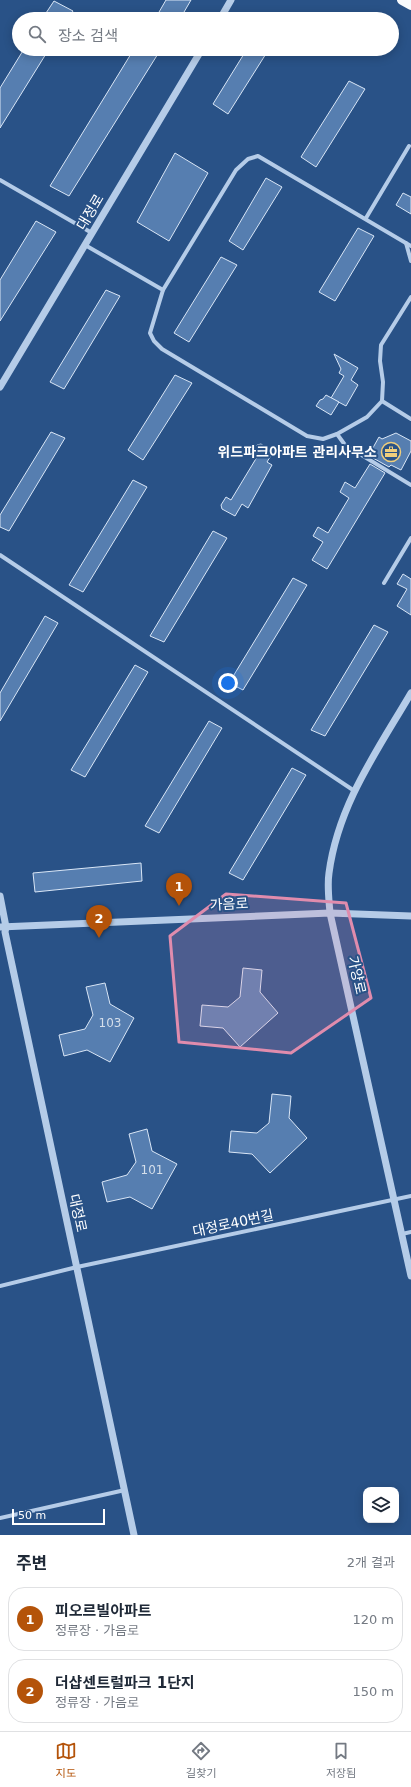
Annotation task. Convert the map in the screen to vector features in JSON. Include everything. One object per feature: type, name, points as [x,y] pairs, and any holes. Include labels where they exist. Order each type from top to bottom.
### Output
[{"type":"main road","points":[[402,0],[411,5]]},
{"type":"street","points":[[224,12],[231,0]]},
{"type":"street","name":"대정로","points":[[0,388],[198,56]]},
{"type":"street","points":[[366,218],[409,146]]},
{"type":"street","points":[[411,246],[366,218],[258,156],[248,160],[236,170],[163,290],[150,333],[154,341],[162,349],[307,436],[323,439],[337,434],[367,417],[382,401],[383,382],[380,361],[381,345],[411,298]]},
{"type":"street","points":[[0,180],[92,233]]},
{"type":"street","points":[[406,243],[411,261]]},
{"type":"street","points":[[85,245],[163,290]]},
{"type":"street","points":[[382,401],[411,418]]},
{"type":"street","points":[[337,434],[345,445],[411,485]]},
{"type":"street","points":[[384,583],[411,538]]},
{"type":"street","points":[[0,555],[353,790]]},
{"type":"street","name":"가양로","points":[[411,693],[353,790],[336,839],[328,874],[330,913],[411,1276]]},
{"type":"street","name":"대정로","points":[[0,896],[3,927],[134,1535]]},
{"type":"street","name":"가음로","points":[[3,927],[330,913],[411,916]]},
{"type":"street","name":"대정로40번길","points":[[0,1286],[77,1267],[411,1196]]},
{"type":"street","points":[[402,1234],[411,1232]]},
{"type":"street","points":[[0,1518],[124,1490]]},
{"type":"highlighted area","points":[[226,894],[346,903],[371,998],[291,1053],[179,1042],[170,936]]},
{"type":"building","points":[[166,0],[191,0],[184,12],[159,12]]},
{"type":"building","points":[[54,1],[73,11],[72,12],[47,12]]},
{"type":"building","points":[[20,56],[45,56],[0,128],[0,88]]},
{"type":"building","points":[[130,56],[157,56],[69,196],[50,186]]},
{"type":"building","points":[[243,56],[265,56],[228,114],[213,104]]},
{"type":"building","points":[[349,81],[365,89],[316,167],[301,157]]},
{"type":"building","points":[[175,153],[208,173],[169,241],[137,222]]},
{"type":"building","points":[[266,178],[282,187],[243,250],[229,241]]},
{"type":"building","points":[[403,193],[411,197],[411,214],[396,205]]},
{"type":"building","points":[[36,221],[56,232],[0,321],[0,280]]},
{"type":"building","points":[[358,228],[374,236],[335,301],[319,292]]},
{"type":"building","points":[[221,257],[237,265],[189,342],[174,333]]},
{"type":"building","points":[[106,290],[120,296],[64,389],[50,382]]},
{"type":"building","points":[[334,354],[358,368],[351,380],[358,385],[346,406],[331,398],[344,376],[339,373],[341,369]]},
{"type":"building","points":[[175,375],[192,383],[143,460],[128,450]]},
{"type":"building","points":[[326,395],[339,402],[331,415],[316,406]]},
{"type":"building","points":[[51,432],[65,438],[9,531],[0,527],[0,515]]},
{"type":"building","name":"위드파크아파트 관리사무소","points":[[396,433],[411,441],[411,451],[401,470],[391,465],[389,467],[373,458],[375,456],[370,453],[379,437],[382,439]]},
{"type":"building","points":[[261,444],[273,452],[267,462],[272,465],[248,508],[242,504],[235,516],[222,509],[221,505],[226,497],[231,500],[257,457],[252,453],[257,445]]},
{"type":"building","points":[[370,464],[385,473],[327,569],[312,560],[323,542],[313,536],[318,527],[328,533],[349,498],[340,492],[345,482],[355,488]]},
{"type":"building","points":[[133,480],[147,487],[83,592],[69,585]]},
{"type":"building","points":[[213,531],[227,538],[164,642],[150,636]]},
{"type":"building","points":[[403,574],[411,579],[411,615],[397,606],[407,589],[397,584]]},
{"type":"building","points":[[293,578],[307,585],[243,690],[229,683]]},
{"type":"building","points":[[45,616],[58,623],[0,721],[0,693]]},
{"type":"building","points":[[374,625],[388,632],[325,736],[311,730]]},
{"type":"building","points":[[135,665],[148,672],[85,777],[71,770]]},
{"type":"building","points":[[209,721],[222,728],[159,833],[145,826]]},
{"type":"building","points":[[292,768],[306,775],[243,880],[229,873]]},
{"type":"building","points":[[141,863],[142,881],[35,892],[33,873]]},
{"type":"building","points":[[243,968],[262,970],[260,992],[278,1013],[240,1047],[223,1028],[200,1026],[202,1005],[228,1007],[240,997]]},
{"type":"building","points":[[105,983],[110,1004],[134,1018],[110,1062],[87,1050],[64,1056],[59,1035],[85,1029],[93,1015],[86,987]]},
{"type":"building","points":[[272,1094],[291,1096],[289,1118],[307,1138],[270,1173],[252,1154],[229,1152],[231,1131],[257,1133],[269,1123]]},
{"type":"building","points":[[147,1129],[152,1151],[177,1164],[152,1209],[130,1197],[107,1202],[102,1182],[127,1175],[136,1162],[129,1134]]},
{"type":"place","name":"위드파크아파트 관리사무소","points":[[391,452]]},
{"type":"place","name":"피오르빌아파트","points":[[179,906]]},
{"type":"place","name":"더샵센트럴파크 1단지","points":[[99,938]]}]
